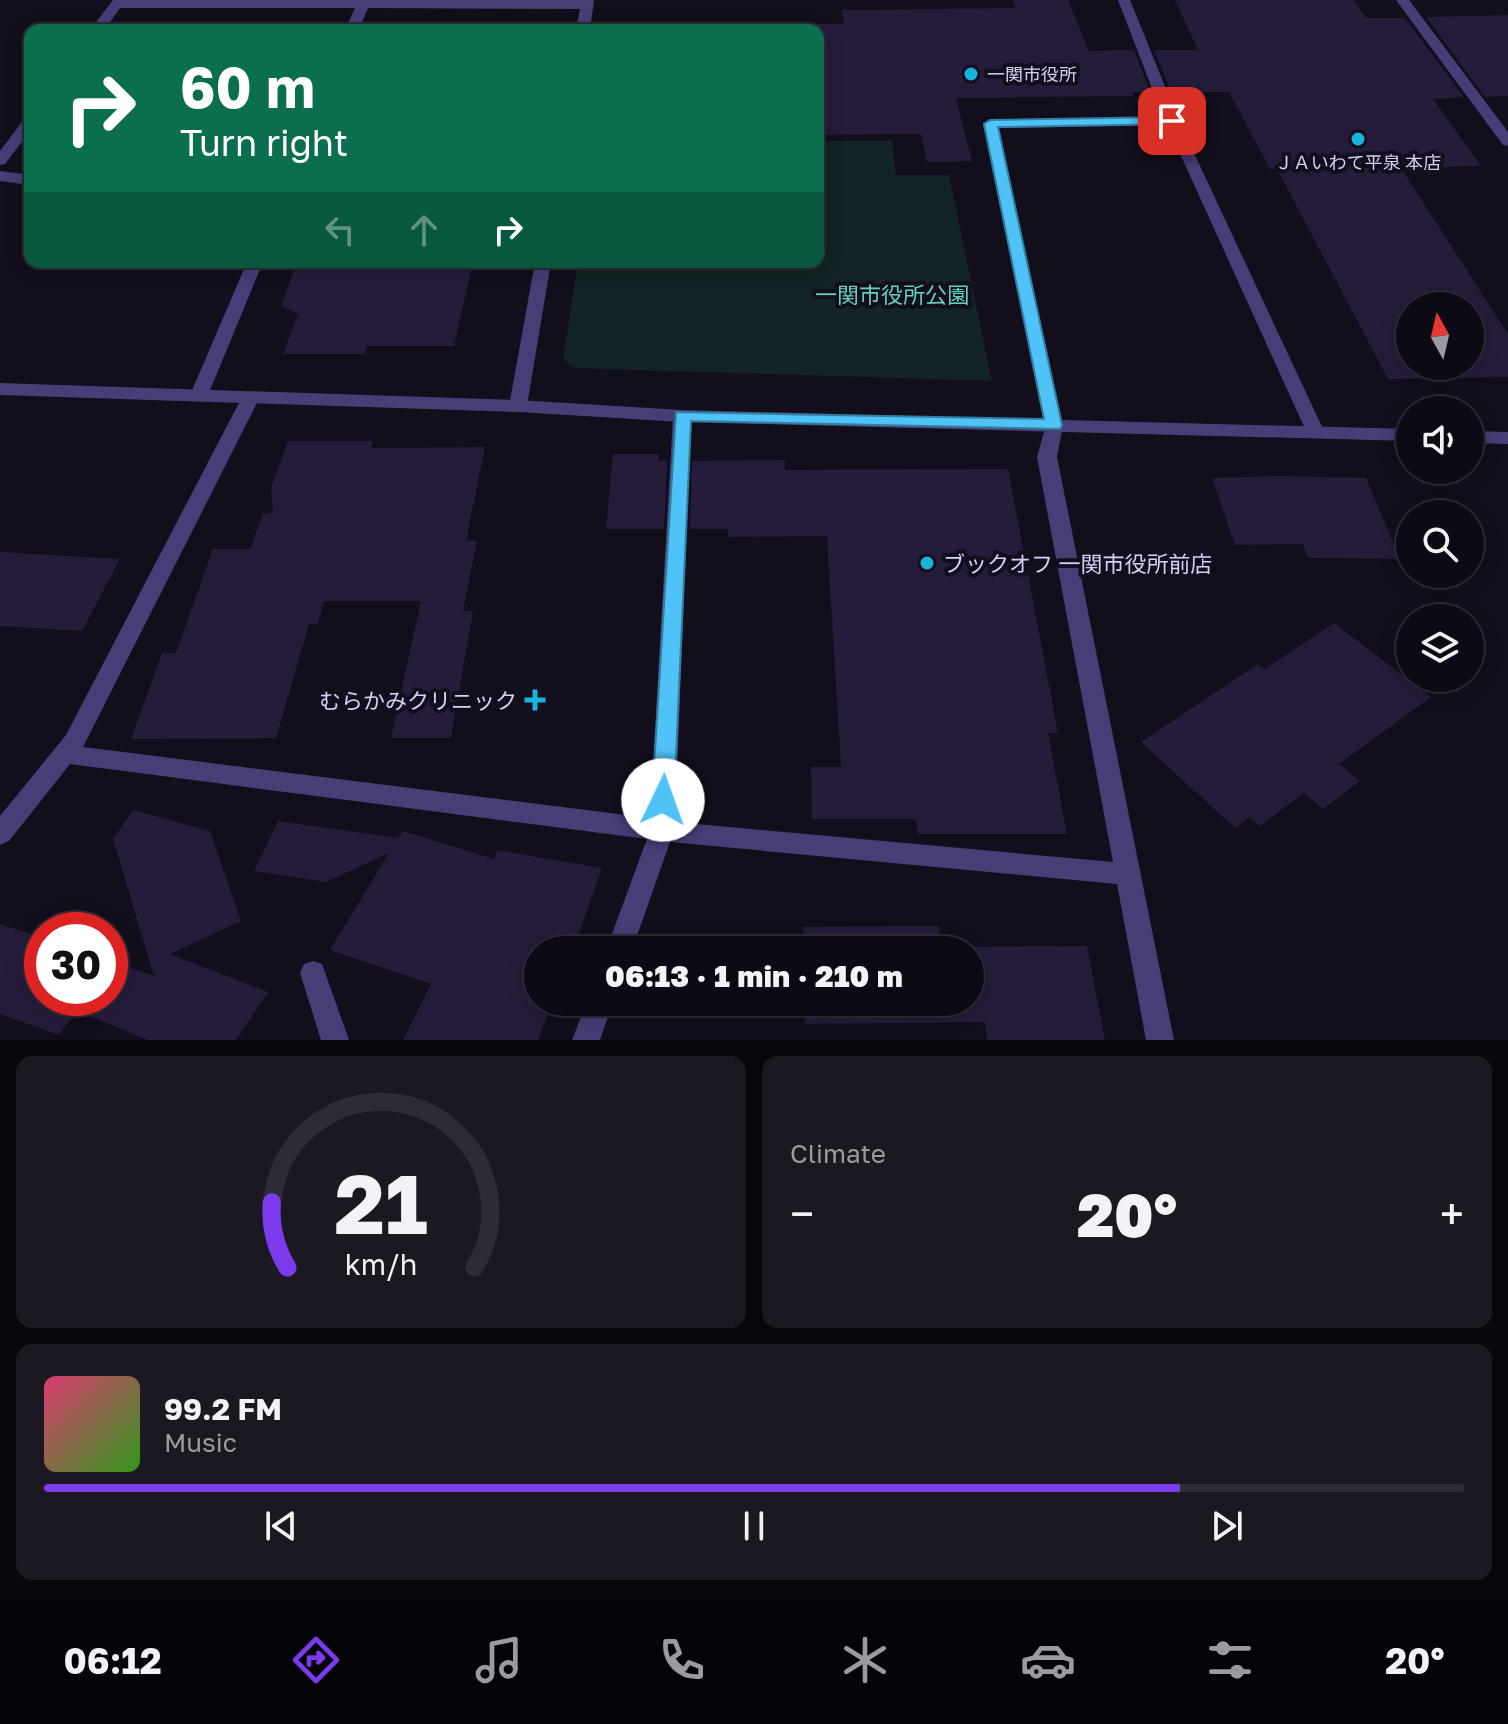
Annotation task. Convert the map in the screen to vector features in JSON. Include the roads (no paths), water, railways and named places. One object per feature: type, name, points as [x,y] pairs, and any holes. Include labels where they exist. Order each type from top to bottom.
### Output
[{"type":"street","points":[[1124,0],[1172,121],[1315,431]]},
{"type":"street","points":[[1402,0],[1508,142]]},
{"type":"street","points":[[102,24],[118,2],[588,2],[584,24]]},
{"type":"street","points":[[355,24],[364,2]]},
{"type":"street","points":[[1160,1040],[1047,457],[1054,425],[990,124],[1172,121]]},
{"type":"street","points":[[0,161],[24,129]]},
{"type":"street","points":[[0,176],[24,179]]},
{"type":"street","points":[[199,395],[252,268]]},
{"type":"street","points":[[518,406],[542,268]]},
{"type":"street","points":[[0,389],[518,406],[682,416],[1396,434]]},
{"type":"street","points":[[0,834],[74,742],[251,397]]},
{"type":"street","points":[[624,936],[662,830],[682,416]]},
{"type":"street","points":[[1484,437],[1508,438]]},
{"type":"street","points":[[65,754],[662,830],[1128,874]]},
{"type":"street","points":[[313,973],[335,1040]]},
{"type":"street","points":[[586,1040],[595,1016]]},
{"type":"place","name":"一関市役所","points":[[971,74]]},
{"type":"place","name":"ＪＡいわて平泉 本店","points":[[1358,139]]},
{"type":"place","name":"ブックオフ 一関市役所前店","points":[[927,563]]},
{"type":"place","name":"むらかみクリニック","points":[[535,700]]},
{"type":"park label","name":"一関市役所公園","points":[[892,294]]}]
